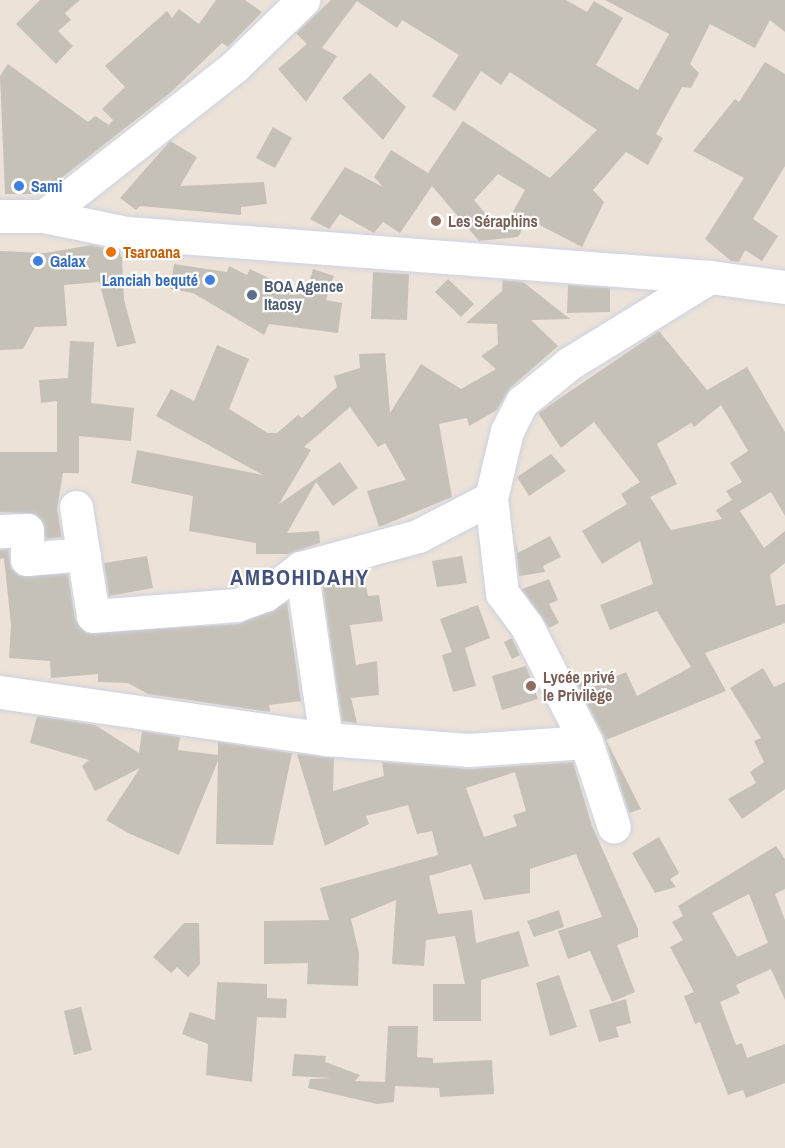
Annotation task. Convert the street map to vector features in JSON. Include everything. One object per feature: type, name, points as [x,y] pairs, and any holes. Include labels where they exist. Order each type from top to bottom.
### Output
[{"type":"street","points":[[44,216],[235,66],[303,0]]},
{"type":"street","points":[[0,216],[44,216],[127,233],[710,277],[785,287]]},
{"type":"street","points":[[614,827],[586,742],[526,625],[502,593],[491,498],[507,431],[522,402],[604,338],[710,277]]},
{"type":"street","points":[[76,507],[93,616],[237,605],[265,595],[301,568],[418,536],[491,498]]},
{"type":"street","points":[[0,531],[27,530],[27,559],[84,554]]},
{"type":"street","points":[[301,568],[326,739]]},
{"type":"street","points":[[0,692],[326,739],[468,750],[586,742]]},
{"type":"building","points":[[40,0],[80,0],[65,13],[71,20],[58,31],[73,46],[56,64],[16,24]]},
{"type":"building","points":[[216,0],[245,0],[262,12],[228,47],[222,43],[170,93],[41,194],[5,194],[0,76],[8,64],[88,122],[95,116],[109,125],[113,120],[102,109],[125,87],[105,66],[167,11],[172,18],[179,9],[199,24]]},
{"type":"building","points":[[331,0],[566,0],[587,12],[594,1],[623,18],[596,65],[638,90],[669,34],[605,0],[785,0],[785,32],[770,20],[755,48],[710,24],[690,64],[699,73],[691,88],[682,87],[656,134],[663,138],[648,165],[626,152],[593,190],[604,202],[582,247],[528,219],[518,237],[479,241],[432,186],[400,233],[383,222],[374,233],[340,214],[329,229],[310,219],[345,167],[383,187],[374,177],[391,150],[428,173],[463,121],[550,178],[597,130],[510,72],[501,85],[481,71],[455,111],[432,96],[459,55],[402,20],[397,28],[357,1],[322,48],[337,56],[306,102],[278,69],[307,44],[296,33]],"holes":[[[498,174],[525,190],[510,217],[490,219],[474,200]]]},
{"type":"building","points":[[765,62],[785,74],[785,166],[753,219],[778,236],[762,261],[745,250],[739,262],[731,261],[705,239],[744,178],[693,151],[735,99],[739,102]]},
{"type":"building","points":[[370,73],[406,107],[383,140],[342,98]]},
{"type":"building","points":[[273,127],[292,138],[275,168],[256,158]]},
{"type":"building","points":[[170,141],[197,157],[180,186],[264,182],[267,204],[241,207],[241,215],[140,206],[136,210],[120,198]]},
{"type":"building","points":[[92,245],[119,251],[122,258],[124,300],[136,343],[117,347],[99,282],[64,285],[67,326],[35,327],[23,349],[0,350],[0,251],[45,253]]},
{"type":"building","points":[[174,264],[227,272],[229,266],[247,275],[250,269],[305,296],[313,269],[334,276],[326,300],[342,303],[338,333],[269,324],[264,335],[193,293],[170,289]]},
{"type":"building","points":[[373,272],[409,274],[407,320],[371,319]]},
{"type":"building","points":[[448,279],[474,304],[461,317],[435,292]]},
{"type":"building","points":[[503,280],[523,282],[570,319],[531,320],[558,346],[510,388],[497,410],[469,426],[467,418],[439,424],[452,497],[379,527],[367,491],[406,480],[385,443],[378,447],[350,407],[304,447],[311,450],[279,504],[340,462],[358,488],[333,506],[316,482],[287,533],[319,531],[320,543],[288,554],[256,554],[256,543],[189,531],[193,496],[131,483],[137,450],[263,475],[156,416],[171,389],[194,401],[217,345],[249,359],[229,409],[268,433],[277,433],[298,415],[302,418],[337,387],[334,376],[360,368],[359,354],[385,353],[390,413],[421,364],[461,389],[496,369],[481,356],[498,344],[497,324],[466,323],[502,291]]},
{"type":"building","points":[[568,285],[610,288],[610,312],[567,313]]},
{"type":"building","points":[[659,331],[707,390],[747,367],[785,432],[785,516],[771,492],[740,511],[764,548],[785,531],[785,563],[770,575],[776,606],[785,604],[785,623],[705,653],[726,691],[606,740],[641,809],[629,813],[604,736],[577,684],[586,680],[590,688],[626,672],[637,696],[691,667],[657,611],[610,630],[600,605],[653,584],[640,541],[602,564],[582,531],[627,504],[621,494],[640,482],[594,422],[561,448],[538,413]],"holes":[[[721,405],[748,451],[730,463],[742,482],[726,491],[732,500],[716,510],[722,519],[671,530],[650,497],[677,484],[657,444],[691,423],[694,427]]]},
{"type":"building","points":[[70,341],[94,342],[91,403],[134,408],[131,441],[79,436],[79,473],[63,473],[57,509],[62,537],[46,539],[36,514],[0,512],[0,452],[57,452],[57,401],[41,403],[39,380],[68,378]]},
{"type":"building","points":[[551,454],[566,471],[529,496],[517,477]]},
{"type":"building","points":[[550,536],[561,557],[543,566],[545,572],[519,576],[515,539],[518,553]]},
{"type":"building","points":[[8,549],[11,568],[19,576],[68,574],[75,619],[86,633],[239,624],[287,602],[301,701],[269,705],[270,712],[148,694],[128,683],[98,682],[98,674],[51,678],[50,661],[9,658],[11,625],[4,558],[0,559],[0,550]]},
{"type":"building","points":[[147,556],[153,588],[109,596],[104,563]]},
{"type":"building","points":[[462,556],[467,583],[437,587],[432,561]]},
{"type":"building","points":[[363,570],[368,596],[379,595],[383,621],[350,625],[356,665],[377,661],[379,695],[351,698],[357,723],[342,721],[322,582]]},
{"type":"building","points":[[549,579],[558,600],[549,604],[559,623],[549,628],[522,589]]},
{"type":"building","points":[[478,605],[490,638],[465,648],[476,686],[453,692],[442,655],[452,652],[440,619]]},
{"type":"building","points":[[512,638],[520,655],[512,659],[504,642]]},
{"type":"building","points":[[526,666],[538,699],[502,710],[492,676]]},
{"type":"building","points":[[763,668],[774,687],[785,682],[785,789],[742,819],[728,799],[756,783],[750,772],[764,762],[754,741],[761,738],[730,688]]},
{"type":"building","points":[[37,716],[95,725],[139,753],[142,731],[180,737],[178,750],[218,755],[218,742],[292,753],[273,845],[216,844],[218,761],[179,855],[128,833],[106,820],[140,768],[95,791],[82,766],[89,760],[30,743]]},
{"type":"building","points":[[297,754],[334,758],[333,791],[384,776],[382,762],[469,769],[573,762],[592,826],[638,929],[638,937],[617,945],[635,992],[612,1002],[590,951],[568,959],[558,931],[602,917],[576,854],[530,869],[530,893],[484,900],[471,864],[429,876],[438,914],[472,910],[476,943],[519,931],[529,966],[481,980],[481,1021],[433,1021],[433,984],[465,984],[455,936],[426,940],[424,966],[392,964],[396,900],[351,919],[359,953],[358,986],[307,984],[308,963],[264,964],[264,921],[329,920],[320,888],[438,855],[432,831],[417,834],[408,805],[366,816],[369,824],[325,846]],"holes":[[[515,772],[526,811],[513,815],[517,826],[484,837],[466,788]]]},
{"type":"building","points":[[659,837],[679,873],[670,879],[676,887],[655,893],[632,853]]},
{"type":"building","points":[[776,846],[785,859],[785,889],[775,894],[785,920],[785,1000],[771,969],[736,985],[740,993],[720,1002],[736,1045],[742,1043],[747,1058],[785,1044],[785,1083],[746,1098],[743,1090],[728,1095],[700,1022],[695,1024],[684,996],[694,992],[670,947],[683,940],[672,922],[683,916],[678,906]],"holes":[[[749,894],[768,943],[737,957],[712,913]]]},
{"type":"building","points":[[559,910],[564,927],[534,937],[527,921]]},
{"type":"building","points":[[184,923],[199,923],[200,964],[188,977],[177,967],[171,973],[153,957]]},
{"type":"building","points":[[559,975],[577,1027],[550,1036],[536,983]]},
{"type":"building","points":[[217,982],[267,984],[267,998],[287,999],[286,1018],[257,1017],[252,1082],[206,1075],[208,1044],[182,1034],[190,1012],[215,1020]]},
{"type":"building","points":[[626,999],[631,1023],[616,1027],[619,1037],[599,1042],[589,1010]]},
{"type":"building","points":[[81,1007],[92,1050],[74,1055],[64,1011]]},
{"type":"building","points":[[388,1026],[418,1026],[417,1057],[433,1058],[433,1063],[492,1060],[494,1094],[440,1097],[439,1088],[395,1086],[394,1102],[377,1104],[308,1088],[310,1079],[332,1078],[292,1076],[294,1054],[326,1056],[325,1062],[360,1075],[355,1081],[385,1082]]},
{"type":"place","name":"Sami","points":[[19,186]]},
{"type":"place","name":"Les Séraphins","points":[[436,221]]},
{"type":"place","name":"Tsaroana","points":[[111,252]]},
{"type":"place","name":"Galax","points":[[38,261]]},
{"type":"place","name":"Lanciah bequté","points":[[210,280]]},
{"type":"place","name":"BOA Agence Itaosy","points":[[252,295]]},
{"type":"place","name":"Lycée privé le Privilège","points":[[531,686]]},
{"type":"district","name":"AMBOHIDAHY","points":[[300,578]]}]
